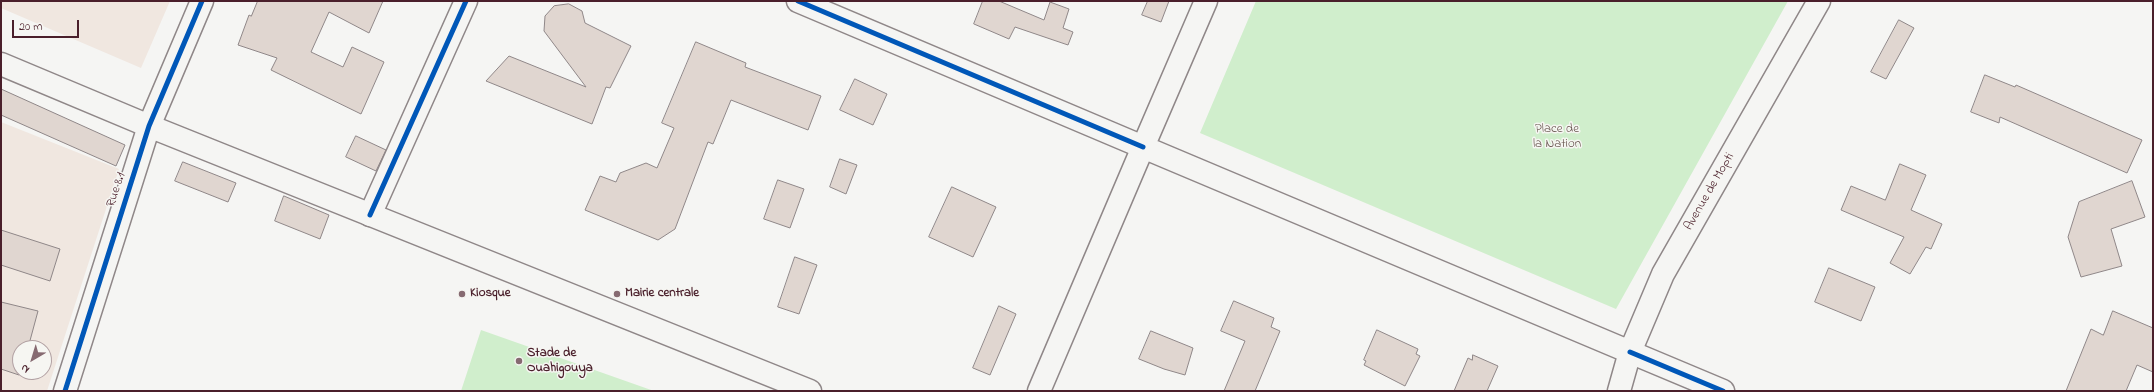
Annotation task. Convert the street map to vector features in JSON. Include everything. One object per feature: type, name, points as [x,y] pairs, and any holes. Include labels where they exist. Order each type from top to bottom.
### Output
[{"type":"main road","name":"Rue 8.1","points":[[65,391],[149,126],[202,1]]},
{"type":"main road","points":[[370,215],[466,1]]},
{"type":"main road","points":[[798,1],[1723,391]]},
{"type":"main road","points":[[1038,391],[1206,1]]},
{"type":"main road","name":"Avenue de Mopti","points":[[1619,391],[1630,352],[1663,274],[1819,1]]},
{"type":"main road","points":[[1,64],[149,126],[810,391]]},
{"type":"shaded area","points":[[1,1],[170,1],[141,68],[1,8]]},
{"type":"shaded area","points":[[1,122],[119,169],[52,376],[52,340],[12,340],[12,380],[51,380],[47,391],[1,391]]},
{"type":"green space","name":"Place de la Nation","points":[[1256,1],[1788,1],[1616,309],[1200,133]]},
{"type":"green space","name":"Stade de Ouahigouya","points":[[481,330],[654,391],[461,391]]},
{"type":"building","points":[[258,1],[383,1],[369,33],[329,12],[311,52],[343,67],[352,47],[384,62],[361,114],[271,70],[277,58],[238,45],[249,15],[251,16]]},
{"type":"building","points":[[983,1],[999,1],[1044,20],[1050,2],[1069,9],[1063,28],[1073,32],[1068,45],[1015,27],[1009,39],[974,24]]},
{"type":"building","points":[[1148,1],[1169,1],[1161,22],[1142,15]]},
{"type":"building","points":[[569,4],[582,11],[585,23],[631,46],[610,88],[606,87],[592,124],[486,81],[509,56],[586,87],[544,31],[545,16],[554,6]]},
{"type":"building","points":[[1899,20],[1914,28],[1886,79],[1871,72]]},
{"type":"building","points":[[696,42],[746,63],[745,67],[821,96],[808,130],[731,100],[713,144],[708,142],[675,229],[658,240],[585,210],[600,176],[616,182],[620,173],[646,163],[657,168],[674,128],[662,123]]},
{"type":"building","points":[[1985,75],[2015,87],[2016,85],[2142,140],[2127,173],[2000,117],[1999,123],[1971,112]]},
{"type":"building","points":[[855,79],[887,94],[873,125],[840,110]]},
{"type":"building","points":[[1,89],[125,145],[116,166],[1,115]]},
{"type":"building","points":[[356,136],[386,150],[376,171],[346,157]]},
{"type":"building","points":[[840,159],[857,165],[846,194],[830,187]]},
{"type":"building","points":[[183,162],[236,183],[228,202],[175,181]]},
{"type":"building","points":[[1900,164],[1926,175],[1911,210],[1942,224],[1931,249],[1926,247],[1910,274],[1890,263],[1904,237],[1841,210],[1851,186],[1885,200]]},
{"type":"building","points":[[778,180],[804,189],[790,228],[764,219]]},
{"type":"building","points":[[2132,181],[2145,217],[2111,229],[2122,266],[2081,277],[2068,237],[2079,202]]},
{"type":"building","points":[[952,187],[996,207],[973,257],[929,237]]},
{"type":"building","points":[[284,196],[329,215],[320,239],[275,221]]},
{"type":"building","points":[[1,230],[60,249],[50,281],[1,265]]},
{"type":"building","points":[[795,257],[817,265],[799,314],[778,307]]},
{"type":"building","points":[[1829,268],[1875,287],[1861,321],[1815,302]]},
{"type":"building","points":[[1234,301],[1274,318],[1271,327],[1280,331],[1255,391],[1224,391],[1245,341],[1221,331]]},
{"type":"building","points":[[1,302],[38,311],[30,340],[12,340],[12,373],[1,369]]},
{"type":"building","points":[[999,306],[1016,314],[990,375],[973,368]]},
{"type":"building","points":[[2113,311],[2153,328],[2153,372],[2137,365],[2126,391],[2066,391],[2091,329],[2103,335]]},
{"type":"building","points":[[1377,330],[1418,349],[1416,354],[1420,356],[1405,386],[1364,365],[1366,361],[1364,360]]},
{"type":"building","points":[[1151,331],[1193,348],[1185,375],[1164,369],[1139,359]]},
{"type":"building","points":[[1473,355],[1498,366],[1487,391],[1454,391],[1468,358],[1472,360]]},
{"type":"cycle path","points":[[65,391],[149,126],[202,1]]},
{"type":"cycle path","points":[[370,215],[466,1]]},
{"type":"cycle path","points":[[798,1],[1143,147]]},
{"type":"cycle path","points":[[1630,352],[1723,391]]},
{"type":"place","name":"Kiosque","points":[[462,294]]},
{"type":"place","name":"Mairie centrale","points":[[617,294]]},
{"type":"place","name":"Stade de Ouahigouya","points":[[519,361]]}]
